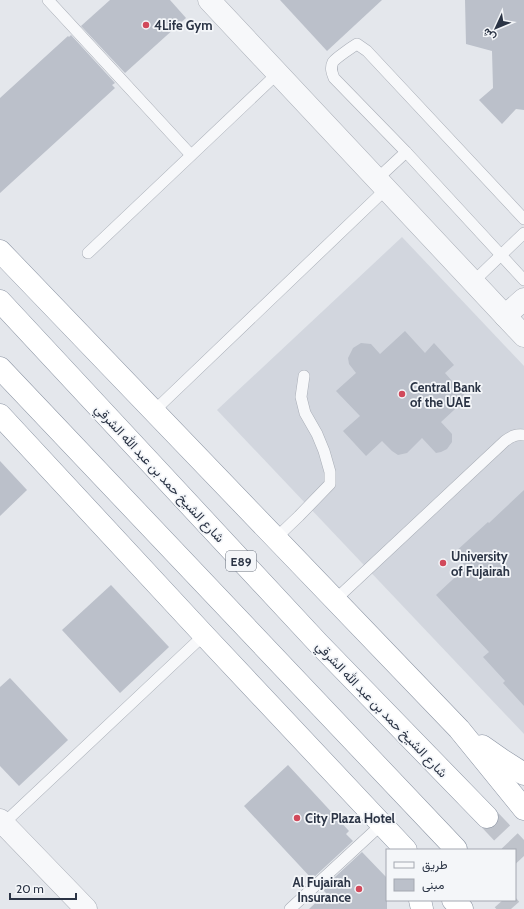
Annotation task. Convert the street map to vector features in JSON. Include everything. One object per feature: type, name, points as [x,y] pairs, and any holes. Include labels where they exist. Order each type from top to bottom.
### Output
[{"type":"highway","points":[[0,251],[459,729],[524,809]]},
{"type":"highway","name":"شارع الشيخ حمد بن عبد الله الشرقي","points":[[0,301],[318,643],[487,817]]},
{"type":"highway","points":[[0,368],[456,849]]},
{"type":"highway","points":[[0,415],[204,636],[405,849]]},
{"type":"highway","points":[[459,729],[524,774]]},
{"type":"highway","points":[[384,826],[396,849]]},
{"type":"highway","points":[[454,901],[462,909]]},
{"type":"street","points":[[209,0],[524,336]]},
{"type":"street","points":[[505,316],[524,299]]},
{"type":"street","points":[[2,822],[86,909]]},
{"type":"lane","points":[[48,0],[191,155]]},
{"type":"lane","points":[[524,219],[367,51],[357,44],[350,47],[333,62],[331,71],[334,78],[406,152],[524,280]]},
{"type":"lane","points":[[88,254],[278,73]]},
{"type":"lane","points":[[154,412],[381,184],[406,152]]},
{"type":"lane","points":[[473,282],[524,234]]},
{"type":"lane","points":[[276,538],[304,512],[330,484],[330,472],[324,450],[305,413],[300,397],[304,376]]},
{"type":"lane","points":[[335,600],[506,440],[511,436],[518,434],[524,435]]},
{"type":"lane","points":[[2,822],[204,636]]},
{"type":"lane","points":[[290,909],[384,826]]},
{"type":"shaded area","points":[[402,237],[524,366],[524,734],[217,410]]},
{"type":"building","points":[[110,0],[170,0],[186,18],[125,73],[81,26]]},
{"type":"building","points":[[280,0],[382,0],[327,51]]},
{"type":"building","points":[[465,0],[524,0],[524,110],[516,109],[502,124],[479,100],[493,88],[492,51],[466,44]]},
{"type":"building","points":[[71,35],[115,83],[112,85],[115,88],[0,193],[0,98],[68,36],[69,37]]},
{"type":"building","name":"Central Bank of the UAE","points":[[405,331],[425,353],[434,343],[454,365],[445,373],[467,398],[441,422],[452,434],[452,442],[447,449],[436,453],[422,438],[407,453],[398,455],[382,441],[366,456],[343,431],[360,416],[336,391],[356,373],[349,364],[348,358],[353,348],[361,343],[371,344],[380,354]]},
{"type":"building","points":[[0,461],[27,490],[0,516]]},
{"type":"building","points":[[524,490],[524,706],[503,683],[505,681],[483,657],[489,652],[436,595],[466,567],[454,553]]},
{"type":"building","points":[[111,585],[169,647],[120,693],[62,630]]},
{"type":"building","points":[[10,678],[68,740],[19,786],[0,766],[0,687]]},
{"type":"building","name":"City Plaza Hotel","points":[[288,765],[349,831],[346,834],[353,841],[312,879],[244,806]]},
{"type":"building","name":"Al Fujairah Insurance","points":[[362,852],[386,877],[387,909],[309,909],[326,893],[322,889]]},
{"type":"tunnel","points":[[487,817],[524,856]]},
{"type":"tunnel","points":[[504,901],[511,909]]},
{"type":"place","name":"4Life Gym","points":[[146,25]]},
{"type":"place","name":"Central Bank of the UAE","points":[[402,394]]},
{"type":"place","name":"University of Fujairah","points":[[443,563]]},
{"type":"place","name":"City Plaza Hotel","points":[[297,818]]},
{"type":"place","name":"Al Fujairah Insurance","points":[[359,889]]}]
